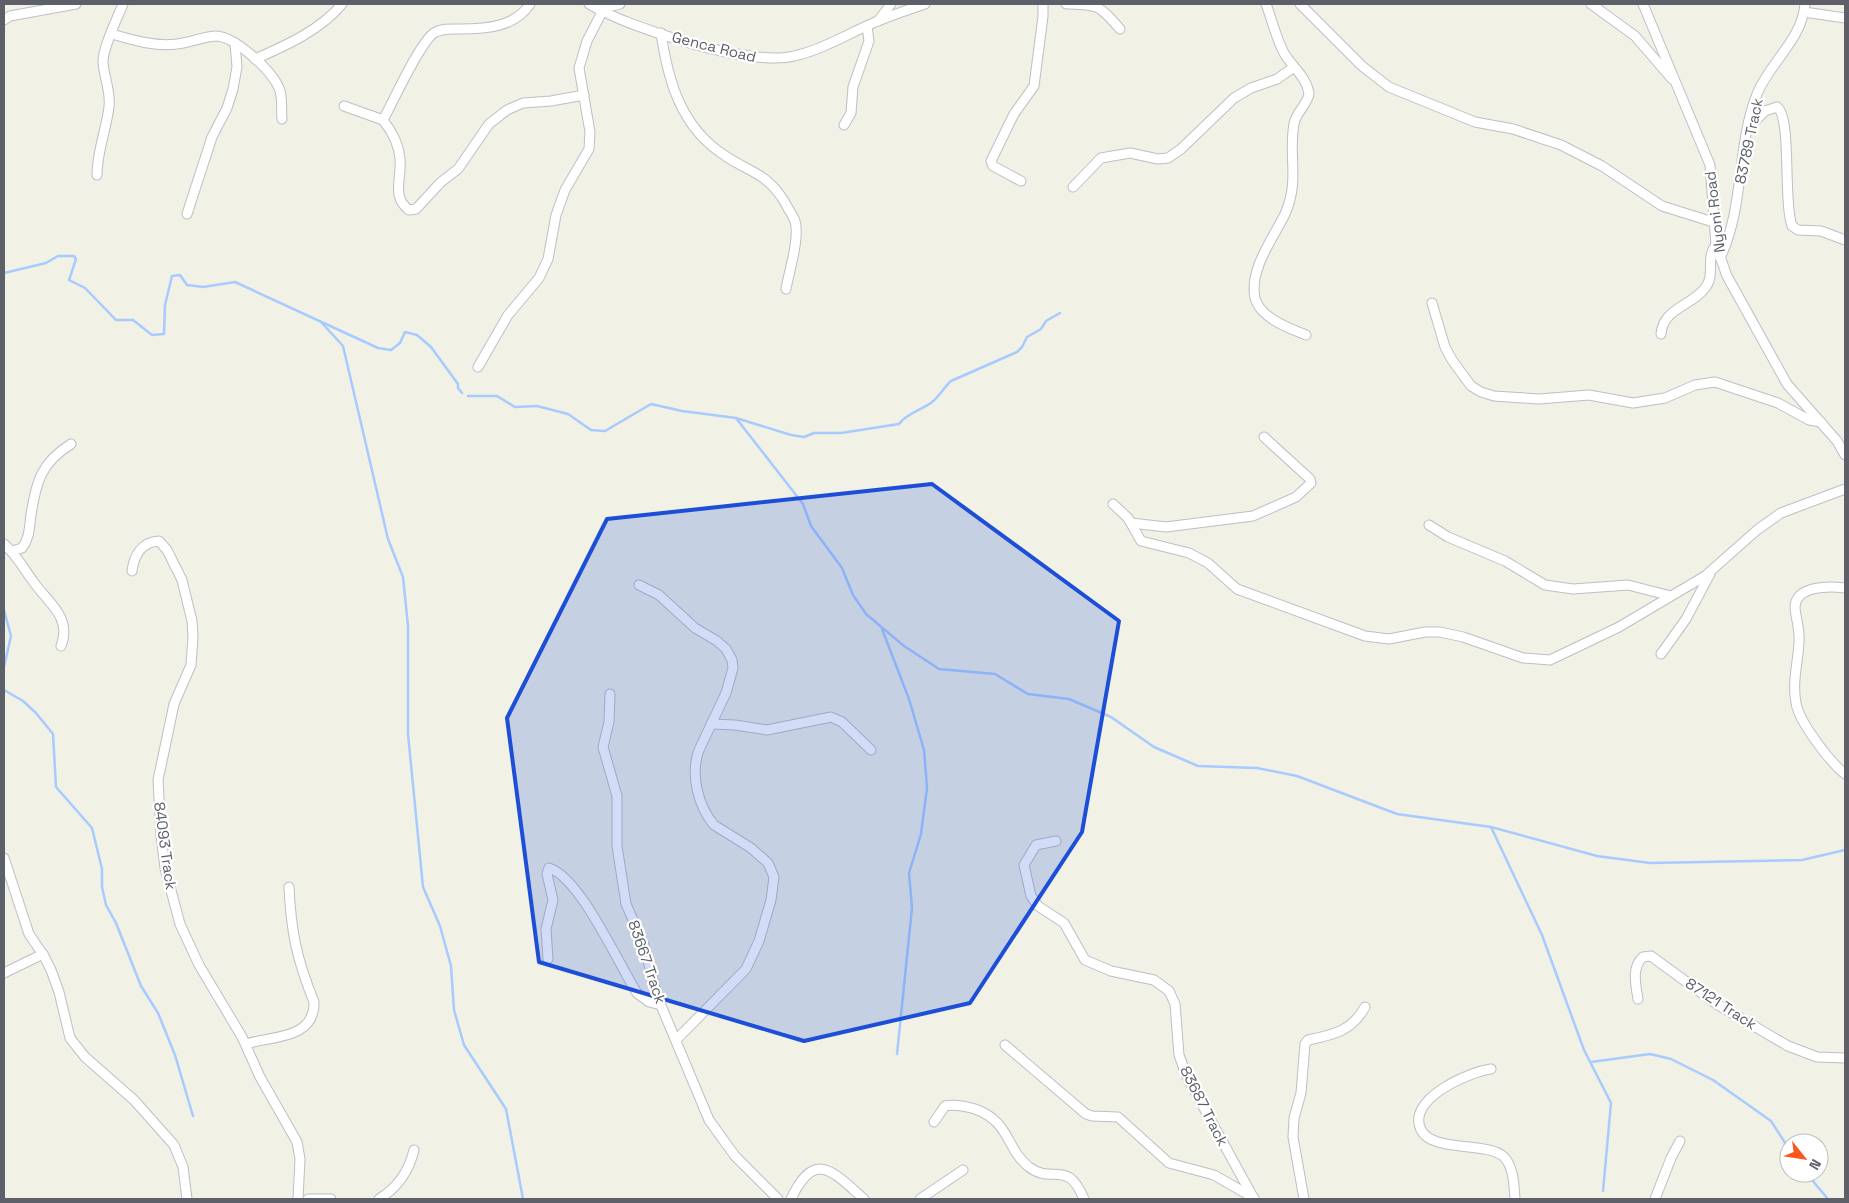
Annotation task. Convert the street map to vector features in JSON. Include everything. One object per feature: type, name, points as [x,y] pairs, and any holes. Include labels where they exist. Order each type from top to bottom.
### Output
[{"type":"street","points":[[4,20],[10,16],[76,4]]},
{"type":"street","points":[[96,175],[98,150],[106,126],[109,104],[109,88],[103,59],[123,4]]},
{"type":"street","points":[[255,59],[282,48],[307,33],[342,4]]},
{"type":"street","points":[[384,120],[426,41],[435,32],[497,26],[517,19],[530,4]]},
{"type":"street","name":"Genca Road","points":[[590,4],[624,22],[661,33],[748,57],[778,59],[813,51],[867,26],[925,4]]},
{"type":"street","points":[[478,367],[508,315],[533,287],[548,259],[560,202],[589,149],[590,132],[579,68],[581,55],[600,10],[620,4]]},
{"type":"street","points":[[878,22],[891,4]]},
{"type":"street","points":[[1021,181],[993,166],[991,161],[1014,114],[1034,86],[1043,4]]},
{"type":"street","points":[[1066,4],[1092,5],[1100,8],[1120,29]]},
{"type":"street","points":[[1266,4],[1279,44],[1307,86],[1309,97],[1294,124],[1295,174],[1290,202],[1260,263],[1254,290],[1258,305],[1262,310],[1282,324],[1306,335]]},
{"type":"street","points":[[1300,4],[1362,66],[1390,87],[1475,122],[1513,129],[1561,145],[1602,166],[1662,206],[1713,222]]},
{"type":"street","points":[[1591,4],[1635,36],[1662,71],[1674,81]]},
{"type":"street","name":"Nyoni Road","points":[[1643,4],[1710,165],[1713,222],[1720,258],[1743,306],[1787,384],[1821,422],[1845,455]]},
{"type":"street","points":[[1804,8],[1845,18]]},
{"type":"street","name":"83789 Track","points":[[1720,258],[1728,240],[1734,215],[1748,128],[1758,92],[1794,36],[1804,8]]},
{"type":"street","points":[[844,125],[850,117],[853,87],[869,41],[867,26]]},
{"type":"street","points":[[661,33],[672,86],[682,110],[694,128],[724,155],[771,182],[794,220],[796,234],[786,289]]},
{"type":"street","points":[[112,34],[135,41],[160,45],[182,44],[215,36],[235,43],[255,59],[280,89],[282,119]]},
{"type":"street","points":[[187,214],[212,137],[227,108],[233,90],[237,67],[235,43]]},
{"type":"street","points":[[1073,187],[1101,158],[1130,153],[1158,159],[1168,158],[1181,149],[1234,98],[1251,88],[1277,79],[1294,67]]},
{"type":"street","points":[[344,106],[384,120],[392,132],[399,152],[398,190],[400,200],[408,209],[414,211],[441,182],[458,169],[489,124],[507,110],[523,103],[551,101],[584,95]]},
{"type":"street","points":[[1748,128],[1770,108],[1777,107],[1782,111],[1786,133],[1787,196],[1792,226],[1798,230],[1821,231],[1845,240]]},
{"type":"street","points":[[1661,334],[1663,325],[1670,315],[1707,287],[1711,274],[1711,251],[1716,245]]},
{"type":"street","points":[[1432,303],[1445,347],[1452,360],[1471,386],[1488,394],[1539,399],[1589,395],[1633,404],[1664,398],[1695,385],[1715,382],[1778,403],[1809,420],[1821,422]]},
{"type":"street","points":[[1131,523],[1174,526],[1193,522],[1253,516],[1296,497],[1309,487],[1310,479],[1264,437]]},
{"type":"street","points":[[12,551],[22,548],[29,536],[35,492],[43,471],[54,455],[71,444]]},
{"type":"street","points":[[1113,504],[1131,523],[1141,542],[1198,557],[1237,588],[1341,628],[1375,639],[1389,639],[1425,632],[1440,632],[1463,637],[1524,658],[1550,660],[1619,627],[1712,571],[1757,530],[1781,514],[1845,489]]},
{"type":"street","points":[[1429,525],[1448,537],[1510,564],[1545,585],[1573,590],[1628,585],[1671,596]]},
{"type":"street","name":"84093 Track","points":[[132,571],[136,554],[153,541],[161,542],[186,594],[193,637],[191,665],[174,704],[158,780],[165,868],[180,924],[199,965],[246,1044],[260,1078],[297,1142],[300,1159],[298,1199]]},
{"type":"street","points":[[4,544],[12,551],[36,586],[58,611],[64,635],[62,646]]},
{"type":"street","points":[[1661,654],[1689,613],[1712,571]]},
{"type":"street","points":[[639,585],[659,596],[686,621],[717,641],[730,654],[733,668],[730,681],[696,760],[696,781],[704,810],[714,825],[751,848],[768,863],[772,871],[774,884],[759,941],[746,969],[676,1040]]},
{"type":"street","points":[[1845,588],[1822,588],[1802,593],[1798,597],[1795,609],[1799,643],[1795,684],[1796,704],[1818,743],[1845,774]]},
{"type":"street","name":"83667 Track","points":[[610,694],[609,722],[603,747],[617,796],[617,846],[624,894],[644,945],[661,1005],[698,1095],[716,1131],[735,1156],[778,1199]]},
{"type":"street","points":[[711,724],[734,724],[766,730],[831,717],[842,722],[871,750]]},
{"type":"street","name":"83687 Track","points":[[1056,841],[1036,845],[1026,858],[1024,865],[1025,877],[1034,901],[1064,923],[1085,960],[1111,971],[1154,980],[1169,991],[1175,1004],[1179,1055],[1187,1077],[1254,1199]]},
{"type":"street","points":[[4,858],[29,934],[43,954],[59,992],[70,1038],[85,1058],[134,1100],[174,1145],[183,1167],[187,1199]]},
{"type":"street","points":[[548,960],[546,929],[553,900],[547,874],[549,868],[561,876],[581,896],[636,993],[649,1002],[661,1005]]},
{"type":"street","points":[[246,1044],[292,1035],[304,1025],[314,1008],[314,1002],[296,952],[291,926],[290,887]]},
{"type":"street","points":[[4,973],[43,954]]},
{"type":"street","name":"87121 Track","points":[[1638,999],[1635,984],[1637,965],[1643,957],[1651,956],[1718,1005],[1788,1046],[1816,1057],[1845,1058]]},
{"type":"street","points":[[1304,1199],[1293,1137],[1294,1118],[1300,1098],[1305,1044],[1308,1040],[1332,1036],[1349,1027],[1358,1019],[1365,1007]]},
{"type":"street","points":[[1005,1045],[1086,1114],[1118,1117],[1170,1163],[1214,1175],[1254,1199]]},
{"type":"street","points":[[1491,1069],[1475,1071],[1428,1100],[1421,1112],[1420,1127],[1427,1136],[1438,1141],[1501,1154],[1508,1161],[1514,1182],[1515,1199]]},
{"type":"street","points":[[934,1122],[945,1106],[951,1105],[970,1108],[990,1115],[1001,1126],[1028,1166],[1042,1173],[1070,1176],[1075,1180],[1084,1199]]},
{"type":"street","points":[[1655,1199],[1671,1158],[1680,1141]]},
{"type":"street","points":[[378,1199],[392,1189],[406,1172],[414,1150]]},
{"type":"street","points":[[791,1199],[795,1191],[813,1169],[818,1168],[836,1175],[864,1199]]},
{"type":"street","points":[[920,1199],[963,1170]]},
{"type":"street","points":[[308,1199],[331,1199]]},
{"type":"highlighted area","points":[[932,484],[1119,621],[1082,832],[970,1003],[804,1041],[539,962],[507,718],[607,519]]},
{"type":"waterway","points":[[4,273],[46,263],[58,256],[74,256],[76,259],[69,280],[85,288],[116,320],[133,320],[152,335],[164,334],[165,305],[172,276],[180,275],[187,285],[203,287],[235,282],[378,348],[391,350],[400,343],[405,332],[417,335],[431,347],[458,384],[458,388],[462,393]]},
{"type":"waterway","points":[[468,396],[497,396],[515,407],[537,406],[568,414],[591,430],[605,431],[651,404],[682,411],[736,418],[791,435],[804,437],[814,433],[841,433],[899,424],[906,417],[932,402],[951,381],[1017,352],[1027,337],[1041,329],[1046,321],[1060,313]]},
{"type":"waterway","points":[[321,322],[343,346],[388,539],[403,577],[408,626],[408,734],[423,887],[440,926],[451,966],[454,1010],[464,1045],[506,1109],[523,1199]]},
{"type":"waterway","points":[[736,418],[803,504],[811,526],[842,568],[853,595],[866,614],[904,646],[939,669],[995,674],[1028,694],[1069,699],[1111,717],[1154,747],[1198,766],[1257,768],[1297,776],[1397,814],[1491,827],[1542,935],[1584,1050],[1611,1103],[1603,1191]]},
{"type":"waterway","points":[[4,610],[11,636],[4,667]]},
{"type":"waterway","points":[[882,629],[909,699],[924,750],[927,788],[921,834],[909,873],[912,908],[897,1054]]},
{"type":"waterway","points":[[4,690],[23,701],[36,713],[53,734],[56,787],[92,828],[102,869],[102,887],[106,905],[116,923],[141,986],[158,1013],[175,1055],[193,1116]]},
{"type":"waterway","points":[[1491,827],[1597,856],[1650,863],[1802,860],[1845,850]]},
{"type":"waterway","points":[[1591,1062],[1650,1054],[1671,1059],[1713,1080],[1771,1121],[1779,1133]]},
{"type":"waterway","points":[[1814,1183],[1828,1199]]}]
